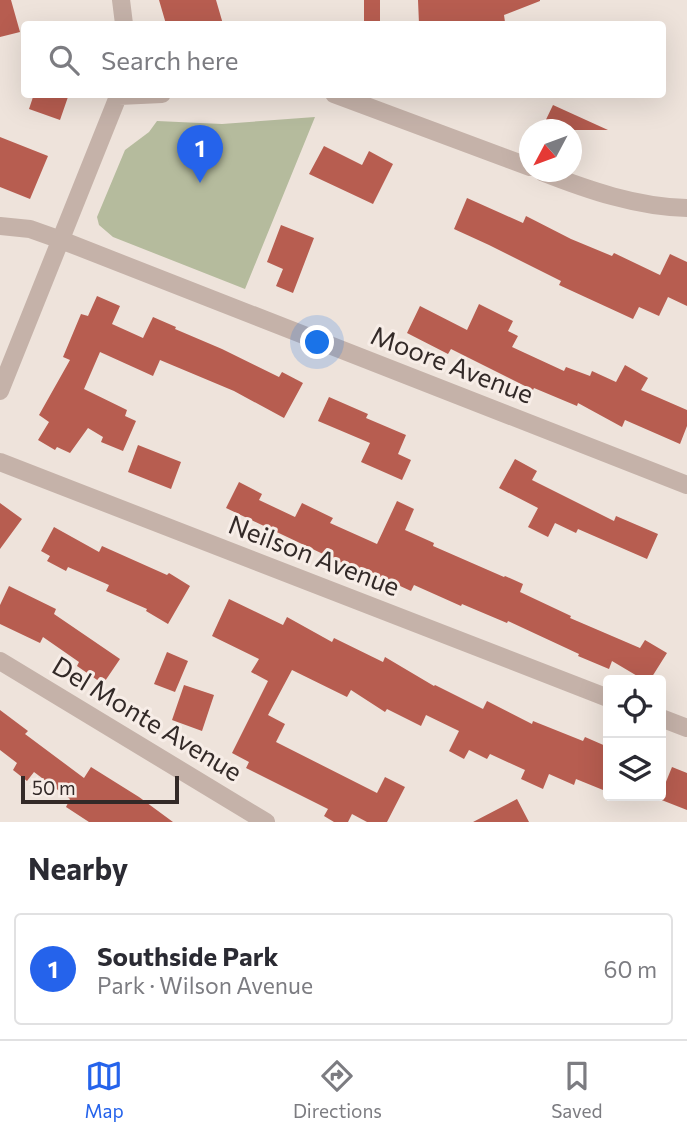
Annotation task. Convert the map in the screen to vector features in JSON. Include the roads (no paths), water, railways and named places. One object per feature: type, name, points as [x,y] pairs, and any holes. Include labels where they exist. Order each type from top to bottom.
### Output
[{"type":"street","points":[[121,0],[124,21]]},
{"type":"street","points":[[0,391],[118,98]]},
{"type":"street","points":[[345,98],[519,163]]},
{"type":"street","points":[[567,182],[590,191],[665,208],[687,208]]},
{"type":"street","name":"Moore Avenue","points":[[0,226],[30,229],[61,240],[687,485]]},
{"type":"street","name":"Neilson Avenue","points":[[0,462],[603,696]]},
{"type":"street","name":"Del Monte Avenue","points":[[0,661],[266,822]]},
{"type":"street","points":[[666,720],[687,729]]},
{"type":"place","name":"Southside Park","points":[[200,183]]}]
